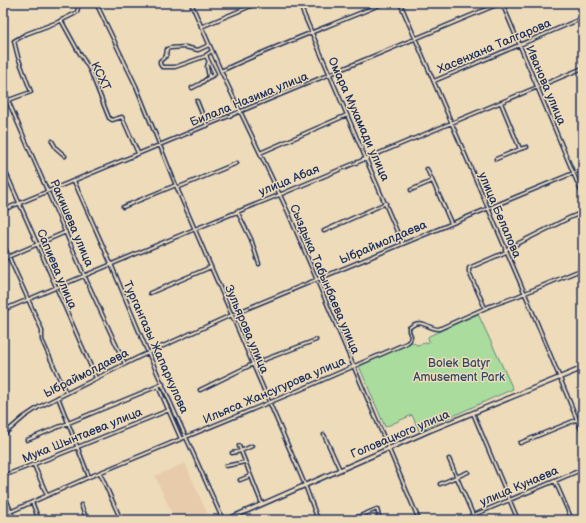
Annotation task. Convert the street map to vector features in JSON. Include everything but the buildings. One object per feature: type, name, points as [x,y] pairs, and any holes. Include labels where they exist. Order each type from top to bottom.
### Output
[{"type":"main road","name":"Головацкого улица","points":[[224,520],[236,518],[262,504],[389,450],[431,430],[583,368]]},
{"type":"street","points":[[3,102],[31,92],[18,57],[14,41],[34,30],[62,20],[77,12],[79,3]]},
{"type":"street","points":[[96,3],[136,86],[159,145]]},
{"type":"street","name":"Сыздыка Табынбаева улица","points":[[191,3],[220,71],[279,195],[419,520]]},
{"type":"street","points":[[201,27],[258,3]]},
{"type":"street","name":"Омара Мухамади улица","points":[[299,3],[402,243]]},
{"type":"street","points":[[220,71],[255,55],[384,3]]},
{"type":"street","name":"улица Белалова","points":[[400,3],[525,294],[583,434]]},
{"type":"street","name":"Билала Назима улица","points":[[3,210],[138,153],[416,40],[502,3]]},
{"type":"street","name":"Иванова улица","points":[[502,3],[583,196]]},
{"type":"street","name":"Хасенхана Талгарова","points":[[434,81],[583,18]]},
{"type":"street","name":"КСХТ","points":[[62,20],[79,54],[90,70],[109,118],[112,120],[122,118],[138,153]]},
{"type":"street","points":[[209,45],[198,50],[189,48],[170,48],[167,49],[166,56],[160,61],[162,67],[171,67],[185,64],[206,56],[215,74],[210,77],[209,75]]},
{"type":"street","points":[[192,88],[204,82],[209,77],[207,68],[209,62],[206,55],[212,51]]},
{"type":"street","name":"улица Абая","points":[[3,310],[195,228],[279,195],[583,68]]},
{"type":"street","name":"Ракишева улица","points":[[3,89],[84,275],[125,364]]},
{"type":"street","points":[[197,101],[207,126]]},
{"type":"street","points":[[501,103],[520,148]]},
{"type":"street","points":[[260,154],[347,115]]},
{"type":"street","points":[[52,141],[56,148],[65,156]]},
{"type":"street","name":"Зульярова улица","points":[[159,145],[305,485],[318,520]]},
{"type":"street","points":[[496,159],[527,146]]},
{"type":"street","points":[[177,188],[237,162]]},
{"type":"street","name":"Сапиева улица","points":[[3,166],[55,288],[96,378]]},
{"type":"street","points":[[427,169],[451,223]]},
{"type":"street","name":"Ыбраймолдаева","points":[[3,435],[39,407],[148,353],[231,315],[583,169]]},
{"type":"street","name":"Тургангазы Жапаркулова","points":[[74,180],[148,353],[224,520]]},
{"type":"street","points":[[411,190],[432,181]]},
{"type":"street","points":[[123,207],[176,185]]},
{"type":"street","points":[[324,231],[386,203]]},
{"type":"street","points":[[238,211],[251,239],[259,264]]},
{"type":"street","points":[[485,308],[468,272],[469,268],[583,212]]},
{"type":"street","points":[[3,259],[66,232]]},
{"type":"street","points":[[3,244],[27,300],[42,330],[42,340],[66,393]]},
{"type":"street","points":[[150,293],[211,267]]},
{"type":"street","name":"Ильяса Жансугурова улица","points":[[3,515],[89,477],[407,343],[411,336],[409,328],[416,324],[424,324],[439,329],[485,308],[525,294],[583,269]]},
{"type":"street","points":[[200,390],[253,364],[316,340]]},
{"type":"street","points":[[27,440],[163,384]]},
{"type":"street","points":[[158,386],[181,439]]},
{"type":"street","points":[[58,397],[89,477]]},
{"type":"street","name":"Мука Шынтаева улица","points":[[3,476],[34,465],[168,410]]},
{"type":"street","points":[[473,413],[518,520]]},
{"type":"street","points":[[520,443],[576,420]]},
{"type":"street","points":[[324,435],[340,470]]},
{"type":"street","points":[[239,446],[262,504]]},
{"type":"street","points":[[232,453],[252,446]]},
{"type":"street","points":[[449,459],[473,515]]},
{"type":"street","points":[[226,466],[245,462]]},
{"type":"street","points":[[34,465],[48,496]]},
{"type":"street","name":"улица Кунаева","points":[[462,520],[583,469]]},
{"type":"street","points":[[440,484],[468,472]]},
{"type":"street","points":[[100,473],[121,520]]},
{"type":"street","points":[[240,480],[250,476]]},
{"type":"street","points":[[555,481],[572,520]]},
{"type":"street","points":[[3,490],[12,511],[14,520]]},
{"type":"street","points":[[32,502],[40,520]]},
{"type":"street","points":[[81,505],[87,520]]},
{"type":"street","points":[[350,520],[377,510],[380,520]]},
{"type":"shaded area","points":[[185,463],[210,520],[175,520],[155,476]]},
{"type":"green space","name":"Bolek Batyr Amusement Park","points":[[478,314],[513,389],[419,431],[412,415],[385,427],[359,366],[412,342],[417,345],[429,342],[429,336]]}]
